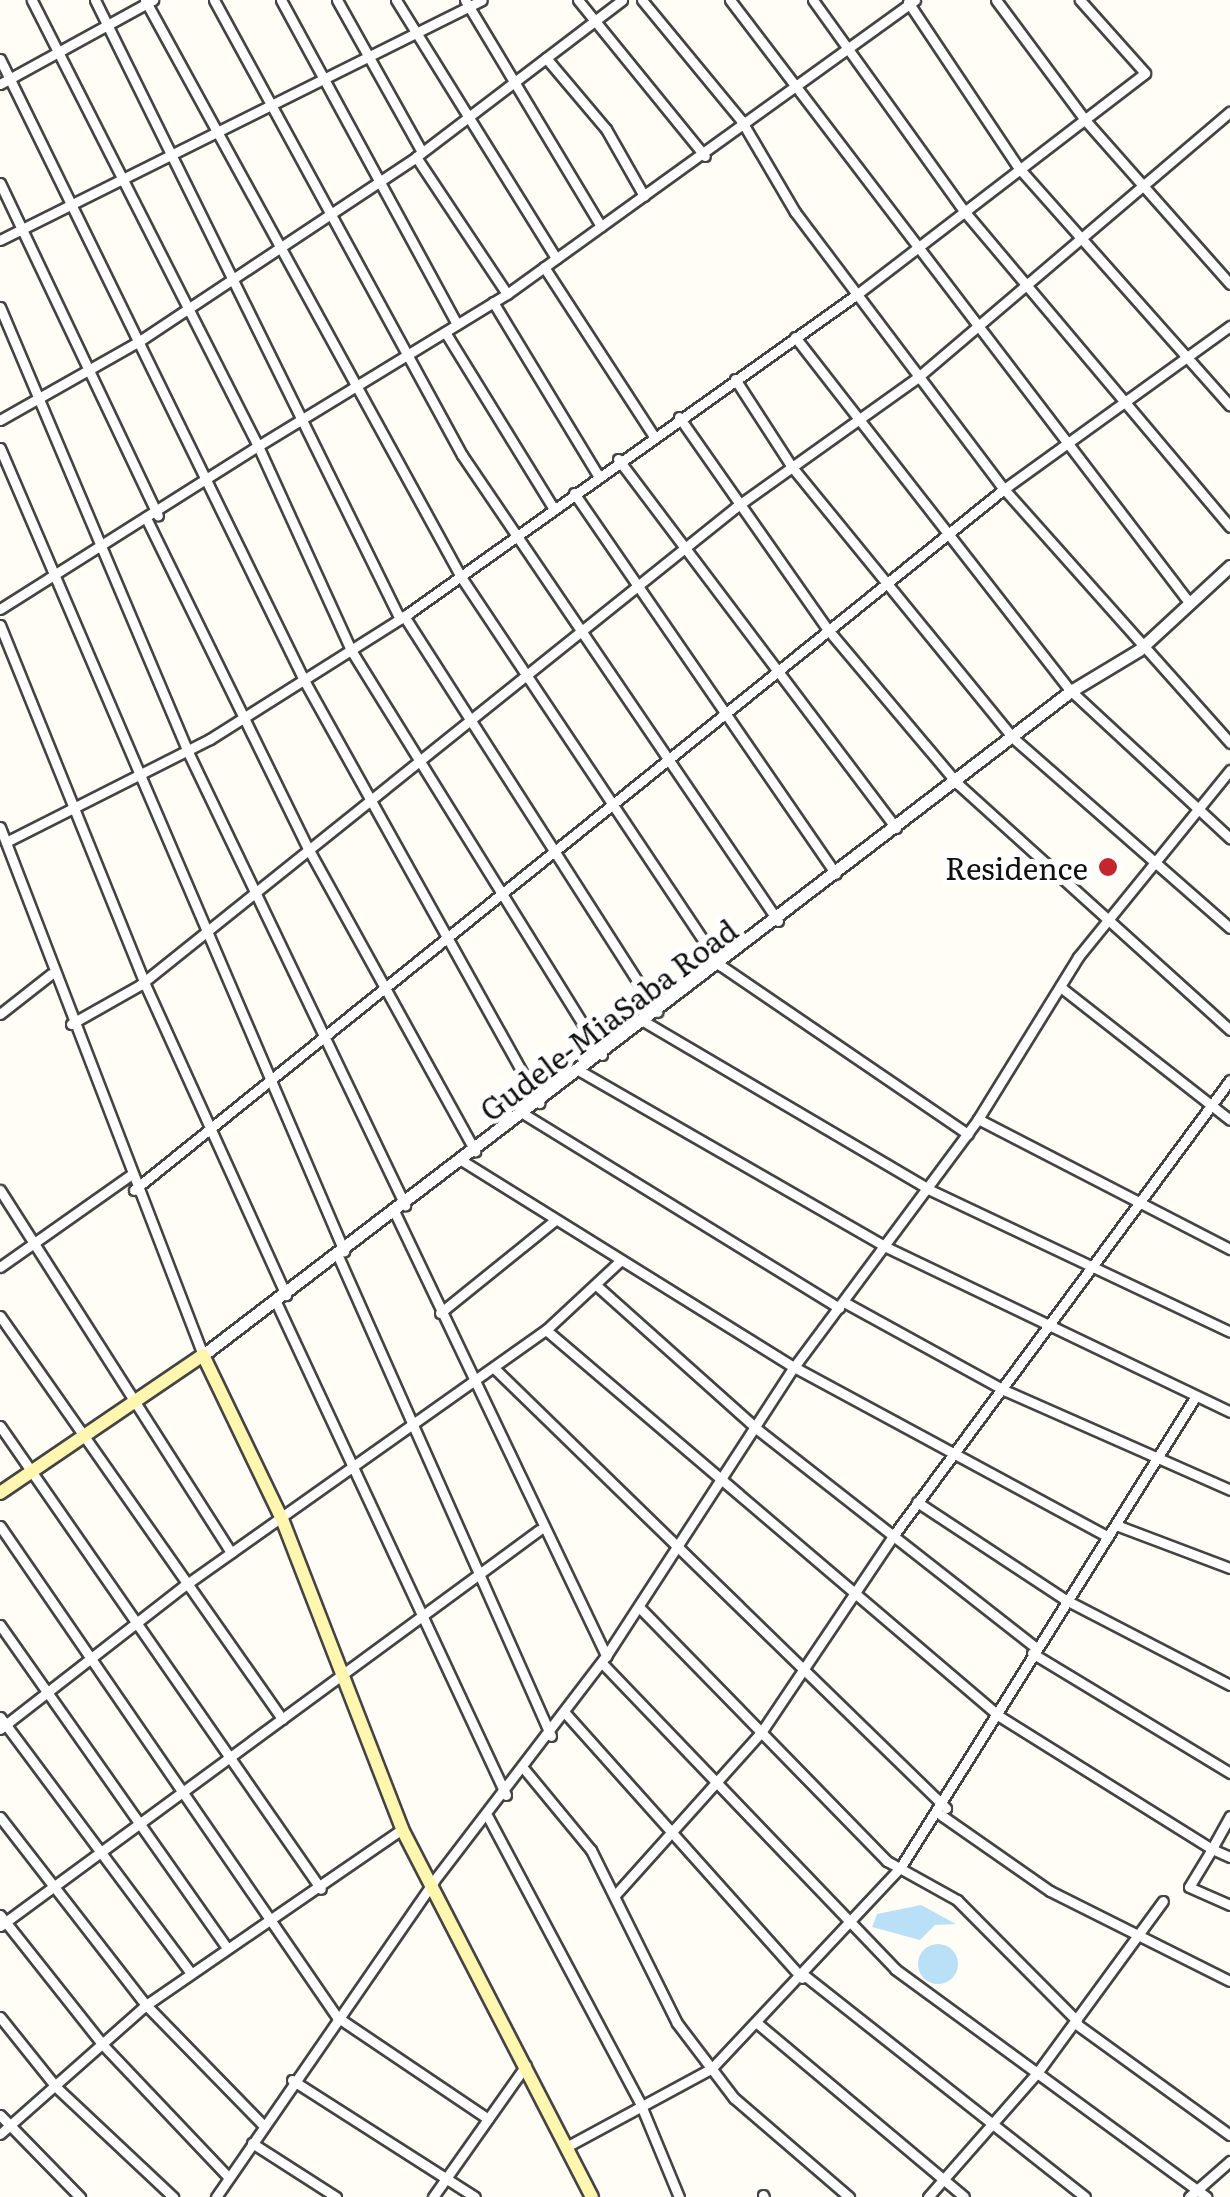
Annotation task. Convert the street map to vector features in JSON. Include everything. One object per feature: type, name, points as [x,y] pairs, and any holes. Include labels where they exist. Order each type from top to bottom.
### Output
[{"type":"main road","name":"Gudele-MiaSaba Road","points":[[0,1493],[203,1354]]},
{"type":"main road","points":[[203,1354],[282,1520],[338,1675],[402,1829],[433,1882],[592,2197]]},
{"type":"street","points":[[32,0],[128,179],[184,306],[258,446],[350,650],[501,903],[602,1055]]},
{"type":"street","points":[[95,0],[105,28],[176,156],[307,416],[402,618],[561,854],[658,1012]]},
{"type":"street","points":[[214,0],[324,215],[578,638],[778,921]]},
{"type":"street","points":[[281,0],[373,184],[457,324]]},
{"type":"street","points":[[337,0],[372,58],[419,154],[506,294]]},
{"type":"street","points":[[396,0],[556,258]]},
{"type":"street","points":[[0,240],[323,85],[482,0]]},
{"type":"street","points":[[578,0],[705,156]]},
{"type":"street","points":[[0,420],[138,342],[184,306],[419,154],[622,0]]},
{"type":"street","points":[[642,0],[742,129],[917,378],[1004,489],[1139,650],[1230,743]]},
{"type":"street","points":[[730,0],[913,251],[1188,600]]},
{"type":"street","points":[[813,0],[964,211],[1032,283],[1230,527]]},
{"type":"street","points":[[996,0],[1085,120],[1230,284]]},
{"type":"street","points":[[6,842],[187,750],[304,682],[402,618],[519,537],[618,459],[856,295],[1018,167],[1146,73],[1080,0]]},
{"type":"street","points":[[5,81],[60,54],[148,1],[223,133],[460,578],[720,965],[968,1134]]},
{"type":"street","points":[[0,609],[53,582],[208,484],[258,446],[506,294],[705,156],[910,1],[1018,167],[1230,406]]},
{"type":"street","points":[[468,5],[509,86],[601,226]]},
{"type":"street","points":[[546,58],[606,129],[644,196]]},
{"type":"street","points":[[0,59],[5,81],[72,205],[304,682],[444,943],[539,1102]]},
{"type":"street","points":[[71,1024],[144,982],[528,680],[740,504],[917,378],[1230,112]]},
{"type":"street","points":[[0,183],[158,515]]},
{"type":"street","points":[[544,267],[653,435]]},
{"type":"street","points":[[493,302],[597,474]]},
{"type":"street","points":[[0,307],[42,398],[187,750],[254,894],[328,1038],[470,1385],[604,1659],[716,1785],[854,1921],[894,1969],[1192,2193],[1206,2197]]},
{"type":"street","points":[[134,1190],[444,943],[501,903],[666,764],[727,721],[829,631],[1004,489],[1230,326]]},
{"type":"street","points":[[445,332],[554,509]]},
{"type":"street","points":[[794,337],[945,537],[1071,691],[1230,838]]},
{"type":"street","points":[[735,379],[792,467],[890,582],[1012,737],[1230,928]]},
{"type":"street","points":[[678,418],[829,631],[958,784],[1105,922],[1230,1030]]},
{"type":"street","points":[[0,448],[53,582],[341,1254],[411,1431],[551,1736]]},
{"type":"street","points":[[618,459],[896,828]]},
{"type":"street","points":[[574,493],[836,875]]},
{"type":"street","points":[[148,522],[247,715],[310,852],[474,1152]]},
{"type":"street","name":"Gudele-MiaSaba Road","points":[[203,1354],[341,1254],[958,784],[1071,691],[1139,650],[1188,600],[1230,566]]},
{"type":"street","points":[[0,625],[70,808],[211,1130],[350,1473],[506,1795]]},
{"type":"street","points":[[216,2197],[292,2080],[433,1882],[551,1736],[681,1547],[794,1367],[968,1134],[1105,922],[1194,806],[1230,770]]},
{"type":"street","points":[[0,827],[51,974],[134,1190],[203,1354]]},
{"type":"street","points":[[1,1010],[51,974]]},
{"type":"street","points":[[1063,989],[1230,1120]]},
{"type":"street","points":[[645,1022],[928,1189],[1230,1332]]},
{"type":"street","points":[[580,1072],[884,1246],[1230,1412]]},
{"type":"street","points":[[616,1894],[762,1731],[893,1536],[1054,1329],[1091,1264],[1134,1202],[1230,1080]]},
{"type":"street","points":[[524,1114],[842,1305],[1006,1391],[1230,1490]]},
{"type":"street","points":[[978,1119],[1230,1249]]},
{"type":"street","points":[[461,1160],[619,1262],[794,1367],[960,1449],[1108,1537]]},
{"type":"street","points":[[0,1267],[129,1176]]},
{"type":"street","points":[[0,1190],[231,1553]]},
{"type":"street","points":[[440,1313],[554,1221]]},
{"type":"street","points":[[191,1973],[2,1723],[50,1691],[184,1586],[411,1431],[546,1330],[619,1262]]},
{"type":"street","points":[[596,1286],[757,1429],[1034,1650],[1230,1774]]},
{"type":"street","points":[[0,1316],[184,1586],[282,1719]]},
{"type":"street","points":[[546,1330],[850,1598],[999,1716],[1230,1857]]},
{"type":"street","points":[[494,1368],[681,1547],[944,1811],[1050,1891],[1230,1980]]},
{"type":"street","points":[[568,2146],[640,2102],[712,2068],[803,1976],[900,1868],[944,1811],[1064,1599],[1116,1525],[1196,1396]]},
{"type":"street","points":[[0,1426],[142,1620],[320,1889]]},
{"type":"street","points":[[918,1502],[1064,1599],[1230,1685]]},
{"type":"street","points":[[1116,1525],[1230,1568]]},
{"type":"street","points":[[0,1526],[96,1656],[337,2017],[488,2118]]},
{"type":"street","points":[[228,2178],[103,2045],[2,1921],[539,1530]]},
{"type":"street","points":[[640,1608],[900,1868],[956,1900],[1076,2022],[1230,2136]]},
{"type":"street","points":[[0,1625],[50,1691],[136,1824],[226,1946]]},
{"type":"street","points":[[566,1714],[671,1837],[803,1976],[1085,2197]]},
{"type":"street","points":[[525,1770],[616,1894],[676,2023],[777,2140],[849,2197]]},
{"type":"street","points":[[1230,1816],[1189,1887],[1230,1905]]},
{"type":"street","points":[[0,1817],[146,2006],[262,2124]]},
{"type":"street","points":[[488,1817],[640,2102],[679,2197]]},
{"type":"street","points":[[4,2130],[146,2006],[226,1946],[320,1889],[402,1829]]},
{"type":"street","points":[[928,2197],[1037,2074],[1142,1937],[1163,1902]]},
{"type":"street","points":[[0,2017],[56,2087],[173,2197]]},
{"type":"street","points":[[757,2023],[964,2197]]},
{"type":"street","points":[[433,2197],[526,2065]]},
{"type":"street","points":[[292,2080],[475,2197]]},
{"type":"street","points":[[0,2115],[4,2130],[80,2197]]},
{"type":"street","points":[[252,2142],[336,2197]]},
{"type":"street","points":[[1192,2193],[1230,2161]]},
{"type":"water","points":[[921,1905],[956,1924],[935,1925],[920,1940],[872,1927],[877,1914]]},
{"type":"water","points":[[938,1944],[952,1950],[958,1964],[952,1978],[938,1984],[924,1978],[918,1964],[924,1950]]},
{"type":"place","name":"Residence","points":[[1108,867]]}]
